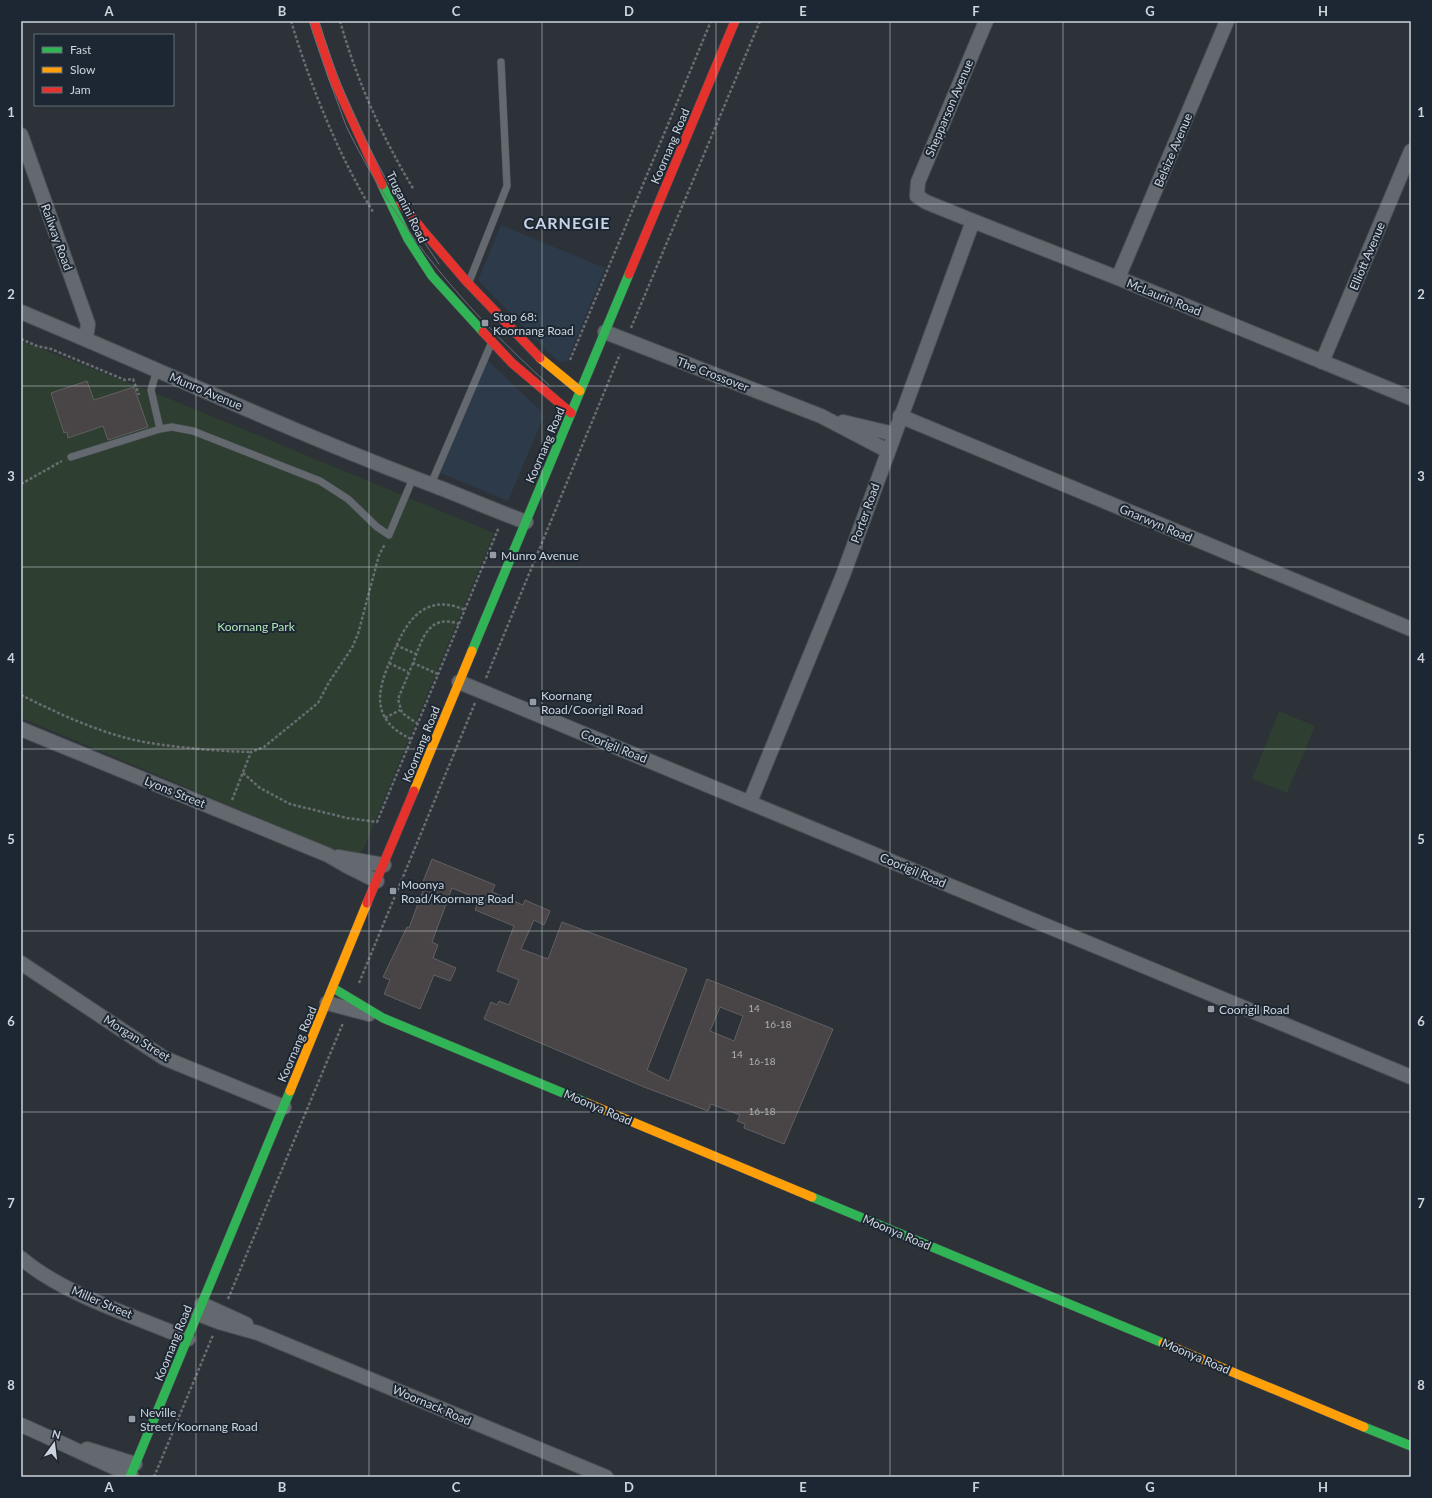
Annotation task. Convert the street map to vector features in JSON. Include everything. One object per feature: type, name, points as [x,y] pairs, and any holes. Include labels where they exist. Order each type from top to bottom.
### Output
[{"type":"street","name":"Truganini Road","points":[[314,21],[345,106],[408,239],[432,276],[492,342],[535,383],[571,413]]},
{"type":"street","name":"Koornang Road","points":[[132,1472],[735,21]]},
{"type":"street","name":"Shepparson Avenue","points":[[917,196],[918,182],[986,21]]},
{"type":"street","name":"Belsize Avenue","points":[[1118,278],[1227,21]]},
{"type":"street","name":"Railway Road","points":[[21,135],[88,324],[86,339]]},
{"type":"street","name":"Elliott Avenue","points":[[1322,362],[1411,151]]},
{"type":"street","name":"Truganini Road","points":[[374,166],[420,231],[468,284],[528,348],[553,371],[580,391]]},
{"type":"street","name":"McLaurin Road","points":[[917,196],[926,202],[1118,278],[1411,398]]},
{"type":"street","name":"Porter Road","points":[[750,802],[843,575],[900,416],[973,221]]},
{"type":"street","name":"Munro Avenue","points":[[21,312],[413,478],[526,522]]},
{"type":"street","name":"The Crossover","points":[[605,332],[821,416],[888,451]]},
{"type":"street","name":"The Crossover","points":[[821,416],[894,434]]},
{"type":"street","name":"Gnarwyn Road","points":[[900,416],[1411,629]]},
{"type":"street","name":"Coorigil Road","points":[[460,682],[1411,1077]]},
{"type":"street","name":"Lyons Street","points":[[21,730],[328,855],[377,881]]},
{"type":"street","name":"Lyons Street","points":[[328,855],[384,865]]},
{"type":"street","name":"Morgan Street","points":[[21,963],[164,1058],[284,1107]]},
{"type":"street","name":"Moonya Road","points":[[333,988],[350,1004],[1411,1446]]},
{"type":"street","name":"Moonya Road","points":[[327,1003],[350,1004]]},
{"type":"street","name":"Miller Street","points":[[21,1258],[44,1276],[74,1291],[188,1339]]},
{"type":"street","name":"Woornack Road","points":[[200,1309],[221,1317],[241,1321],[258,1332],[606,1477]]},
{"type":"street","points":[[21,1425],[63,1443],[106,1454],[132,1472]]},
{"type":"lane","points":[[468,284],[507,186],[501,62]]},
{"type":"lane","points":[[431,484],[492,342]]},
{"type":"lane","points":[[157,370],[151,390],[160,429]]},
{"type":"lane","points":[[71,457],[160,429],[172,427],[193,431],[320,481],[348,499],[377,527],[389,535],[413,478]]},
{"type":"path","points":[[340,21],[372,111],[387,142],[418,197]]},
{"type":"path","points":[[569,361],[711,21]]},
{"type":"path","points":[[154,1477],[760,21]]},
{"type":"path","points":[[21,340],[51,349],[125,380],[133,379],[140,399]]},
{"type":"path","points":[[21,484],[52,465],[71,457]]},
{"type":"path","points":[[243,773],[260,788],[290,804],[339,816],[377,822],[504,514]]},
{"type":"path","points":[[21,695],[86,724],[137,740],[214,751],[251,752],[264,747],[318,703],[329,682],[352,648],[358,634],[379,556],[389,535]]},
{"type":"path","points":[[411,739],[396,730],[385,718],[380,703],[379,693],[396,645],[407,624],[422,610],[442,605],[458,607],[465,610]]},
{"type":"path","points":[[418,724],[407,718],[400,710],[398,699],[408,672],[424,636],[436,623],[444,621],[459,624]]},
{"type":"path","points":[[396,645],[416,654]]},
{"type":"path","points":[[389,663],[408,672]]},
{"type":"path","points":[[412,663],[438,674]]},
{"type":"path","points":[[385,718],[400,710]]},
{"type":"path","points":[[227,813],[251,752]]},
{"type":"shaded area","points":[[501,225],[605,268],[567,361],[559,362],[548,352],[478,280]]},
{"type":"shaded area","points":[[482,355],[541,411],[543,418],[508,501],[433,470]]},
{"type":"green space","name":"Koornang Park","points":[[21,341],[165,397],[494,533],[363,850],[358,856],[343,853],[21,718]]},
{"type":"green space","points":[[1279,711],[1315,726],[1287,793],[1252,779]]},
{"type":"building","points":[[87,381],[94,400],[134,387],[148,427],[108,440],[103,426],[68,438],[67,432],[64,433],[51,393]]},
{"type":"building","points":[[432,859],[495,885],[492,892],[523,905],[525,900],[550,911],[544,925],[534,920],[521,949],[548,959],[562,922],[687,969],[647,1070],[669,1081],[707,979],[833,1029],[784,1144],[744,1128],[745,1124],[737,1121],[740,1115],[711,1104],[708,1111],[644,1087],[484,1019],[491,1002],[497,1005],[499,1001],[509,1005],[519,980],[497,971],[514,926],[475,910],[479,899],[452,888],[432,942],[438,945],[433,958],[456,968],[450,981],[434,975],[420,1009],[384,994],[390,980],[383,977],[407,927],[409,928],[425,885],[422,884]],"holes":[[[720,1007],[743,1016],[734,1041],[710,1031]]]},
{"type":"tram line","points":[[309,21],[347,128],[369,169],[390,203],[437,268],[463,299],[490,328],[549,385]]},
{"type":"tram line","points":[[319,21],[341,86],[369,147],[402,207],[439,264]]},
{"type":"traffic: fast","points":[[382,185],[408,239],[432,276],[483,332]]},
{"type":"traffic: fast","points":[[472,651],[629,274]]},
{"type":"traffic: fast","points":[[333,988],[383,1018],[587,1103]]},
{"type":"traffic: fast","points":[[130,1477],[290,1091]]},
{"type":"traffic: fast","points":[[812,1197],[1163,1343]]},
{"type":"traffic: fast","points":[[1364,1427],[1411,1446]]},
{"type":"traffic: slow","points":[[540,358],[580,391]]},
{"type":"traffic: slow","points":[[414,791],[472,651]]},
{"type":"traffic: slow","points":[[290,1091],[367,903]]},
{"type":"traffic: slow","points":[[587,1103],[812,1197]]},
{"type":"traffic: slow","points":[[1163,1343],[1364,1427]]},
{"type":"traffic: jam","points":[[314,21],[333,78],[382,185]]},
{"type":"traffic: jam","points":[[629,274],[735,21]]},
{"type":"traffic: jam","points":[[401,203],[467,282],[540,358]]},
{"type":"traffic: jam","points":[[483,332],[512,363],[571,413]]},
{"type":"traffic: jam","points":[[367,903],[414,791]]},
{"type":"place","name":"Stop 68: Koornang Road","points":[[485,323]]},
{"type":"place","name":"Munro Avenue","points":[[493,555]]},
{"type":"place","name":"Koornang Road/Coorigil Road","points":[[533,702]]},
{"type":"place","name":"Moonya Road/Koornang Road","points":[[393,891]]},
{"type":"place","name":"Coorigil Road","points":[[1211,1009]]},
{"type":"place","name":"Neville Street/Koornang Road","points":[[132,1419]]},
{"type":"district","name":"CARNEGIE","points":[[567,222]]}]
